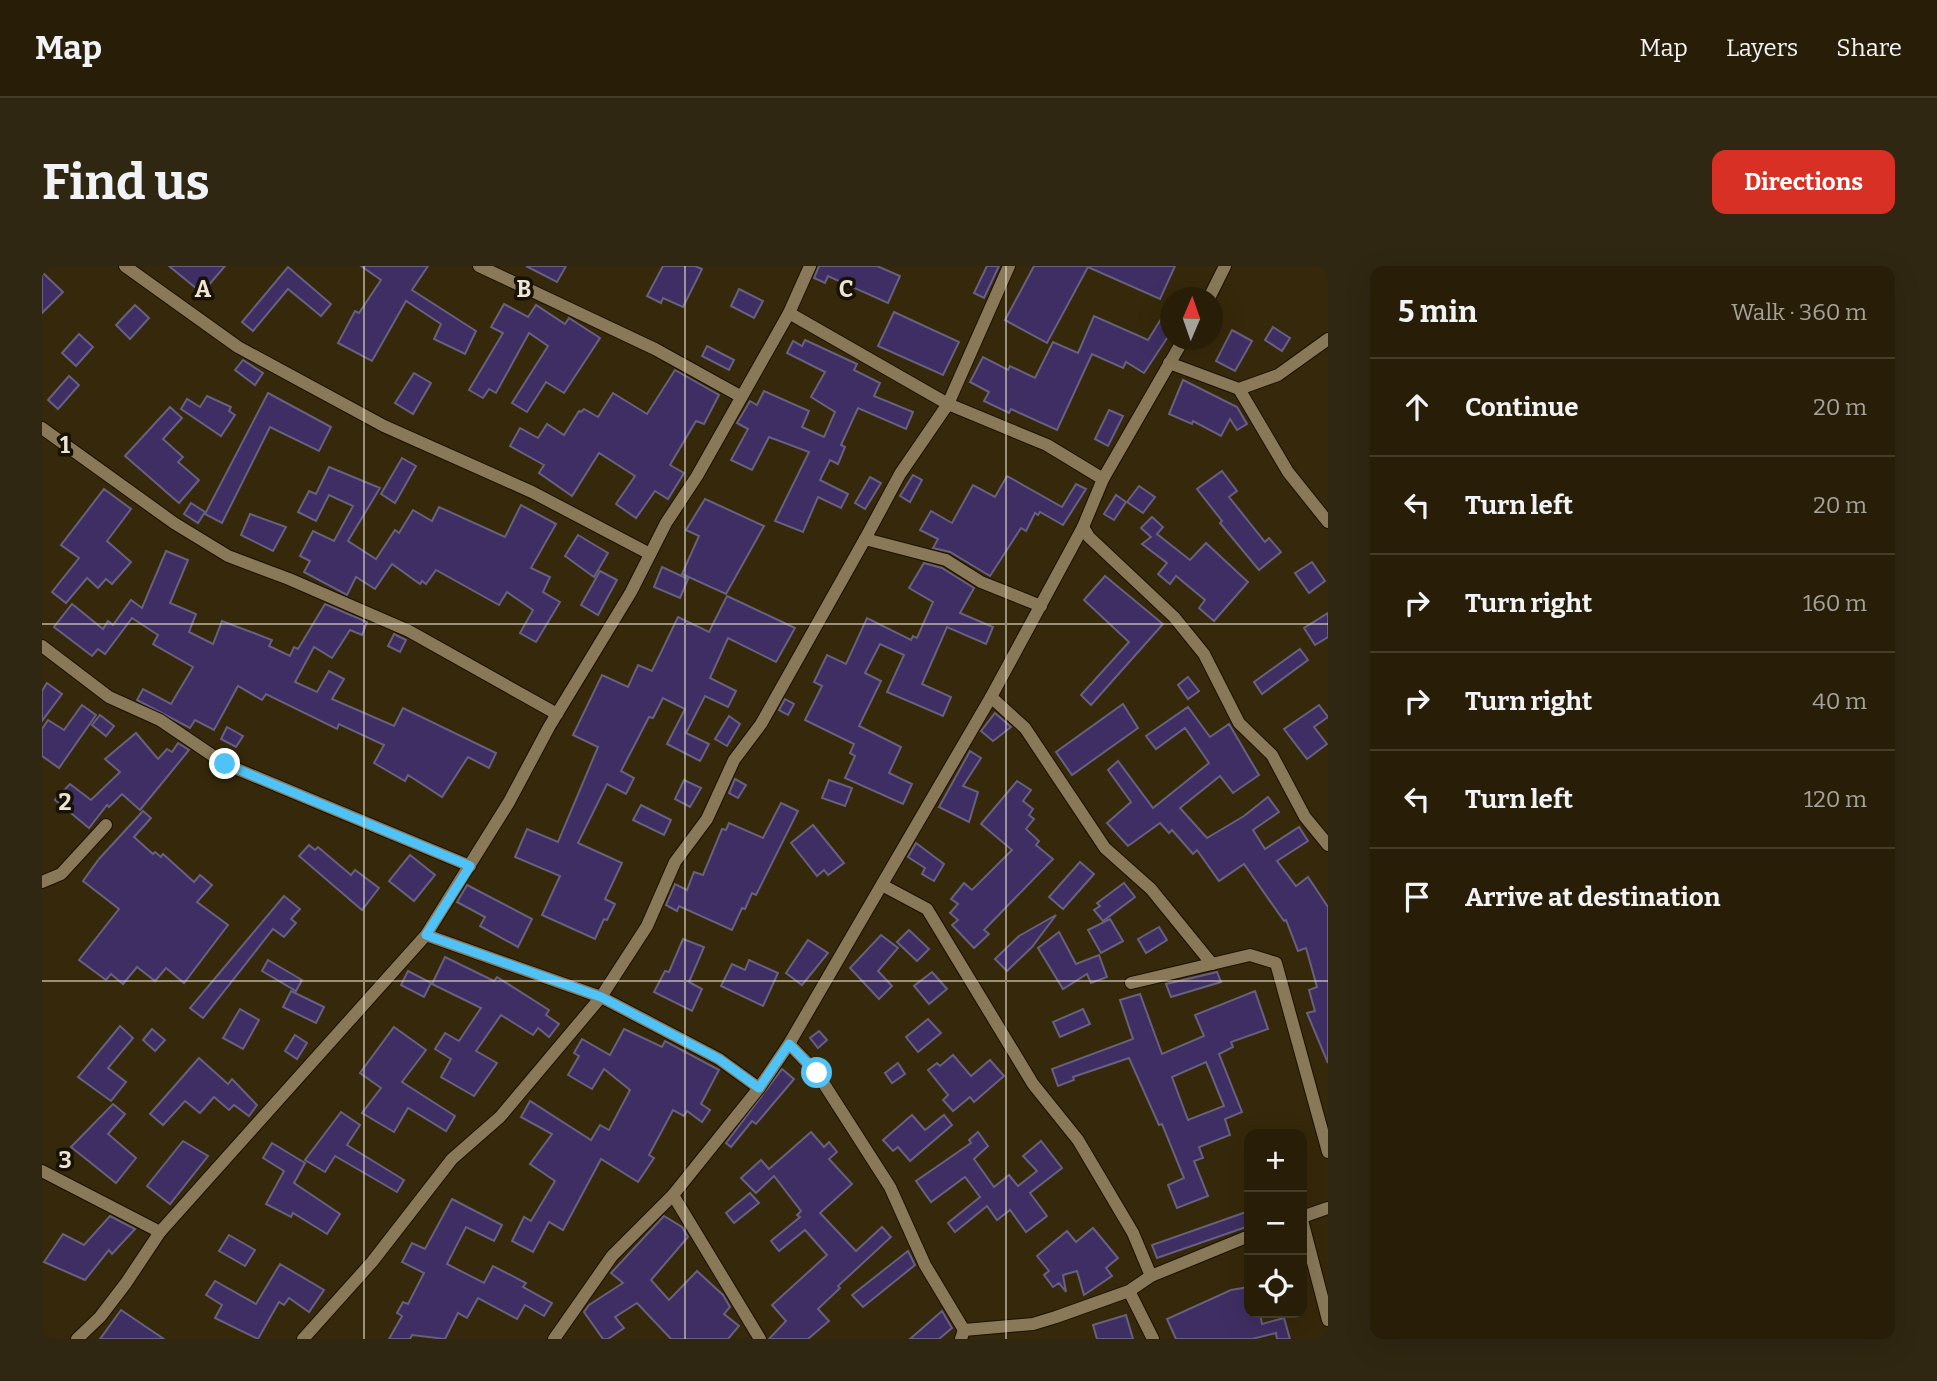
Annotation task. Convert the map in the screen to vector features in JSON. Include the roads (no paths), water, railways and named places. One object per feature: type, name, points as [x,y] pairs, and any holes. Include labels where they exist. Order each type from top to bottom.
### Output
[{"type":"street","points":[[125,266],[238,347],[384,426],[532,492],[650,555]]},
{"type":"street","points":[[479,266],[655,349],[740,397]]},
{"type":"street","points":[[77,1339],[100,1317],[160,1232],[426,935],[470,866],[789,313],[810,266]]},
{"type":"street","points":[[303,1339],[372,1262],[452,1159],[500,1117],[601,997],[647,926],[675,862],[707,819],[734,760],[761,724],[901,474],[948,404],[1009,266]]},
{"type":"street","points":[[1214,287],[1225,266]]},
{"type":"street","points":[[789,313],[948,404],[1046,445],[1103,479]]},
{"type":"street","points":[[1239,389],[1279,375],[1328,340]]},
{"type":"street","points":[[554,1339],[612,1256],[673,1195],[759,1088],[789,1044],[991,697],[1083,527],[1103,479],[1177,350]]},
{"type":"street","points":[[1169,363],[1239,389],[1288,472],[1328,522]]},
{"type":"street","points":[[42,428],[174,523],[228,556],[289,579],[409,631],[557,714]]},
{"type":"street","points":[[1083,527],[1089,537],[1174,617],[1204,654],[1239,723],[1272,755],[1305,817],[1328,845]]},
{"type":"street","points":[[865,538],[946,560],[981,582],[1041,606]]},
{"type":"street","points":[[42,646],[109,697],[160,720],[225,764],[470,866]]},
{"type":"street","points":[[991,697],[1025,728],[1105,848],[1151,889],[1213,964]]},
{"type":"street","points":[[42,882],[61,874],[106,825]]},
{"type":"street","points":[[882,885],[927,909],[1033,1084],[1078,1140],[1133,1233],[1150,1276]]},
{"type":"street","points":[[426,935],[601,997],[719,1059],[759,1088]]},
{"type":"street","points":[[1131,983],[1250,956],[1276,963],[1328,1152]]},
{"type":"street","points":[[789,1044],[817,1073],[890,1188],[925,1265],[963,1335],[1033,1324],[1129,1291],[1150,1276],[1244,1238]]},
{"type":"street","points":[[42,1171],[160,1232]]},
{"type":"street","points":[[673,1195],[760,1339]]},
{"type":"street","points":[[1307,1216],[1328,1209]]},
{"type":"street","points":[[1307,1238],[1328,1320]]},
{"type":"street","points":[[1129,1291],[1153,1339]]}]
